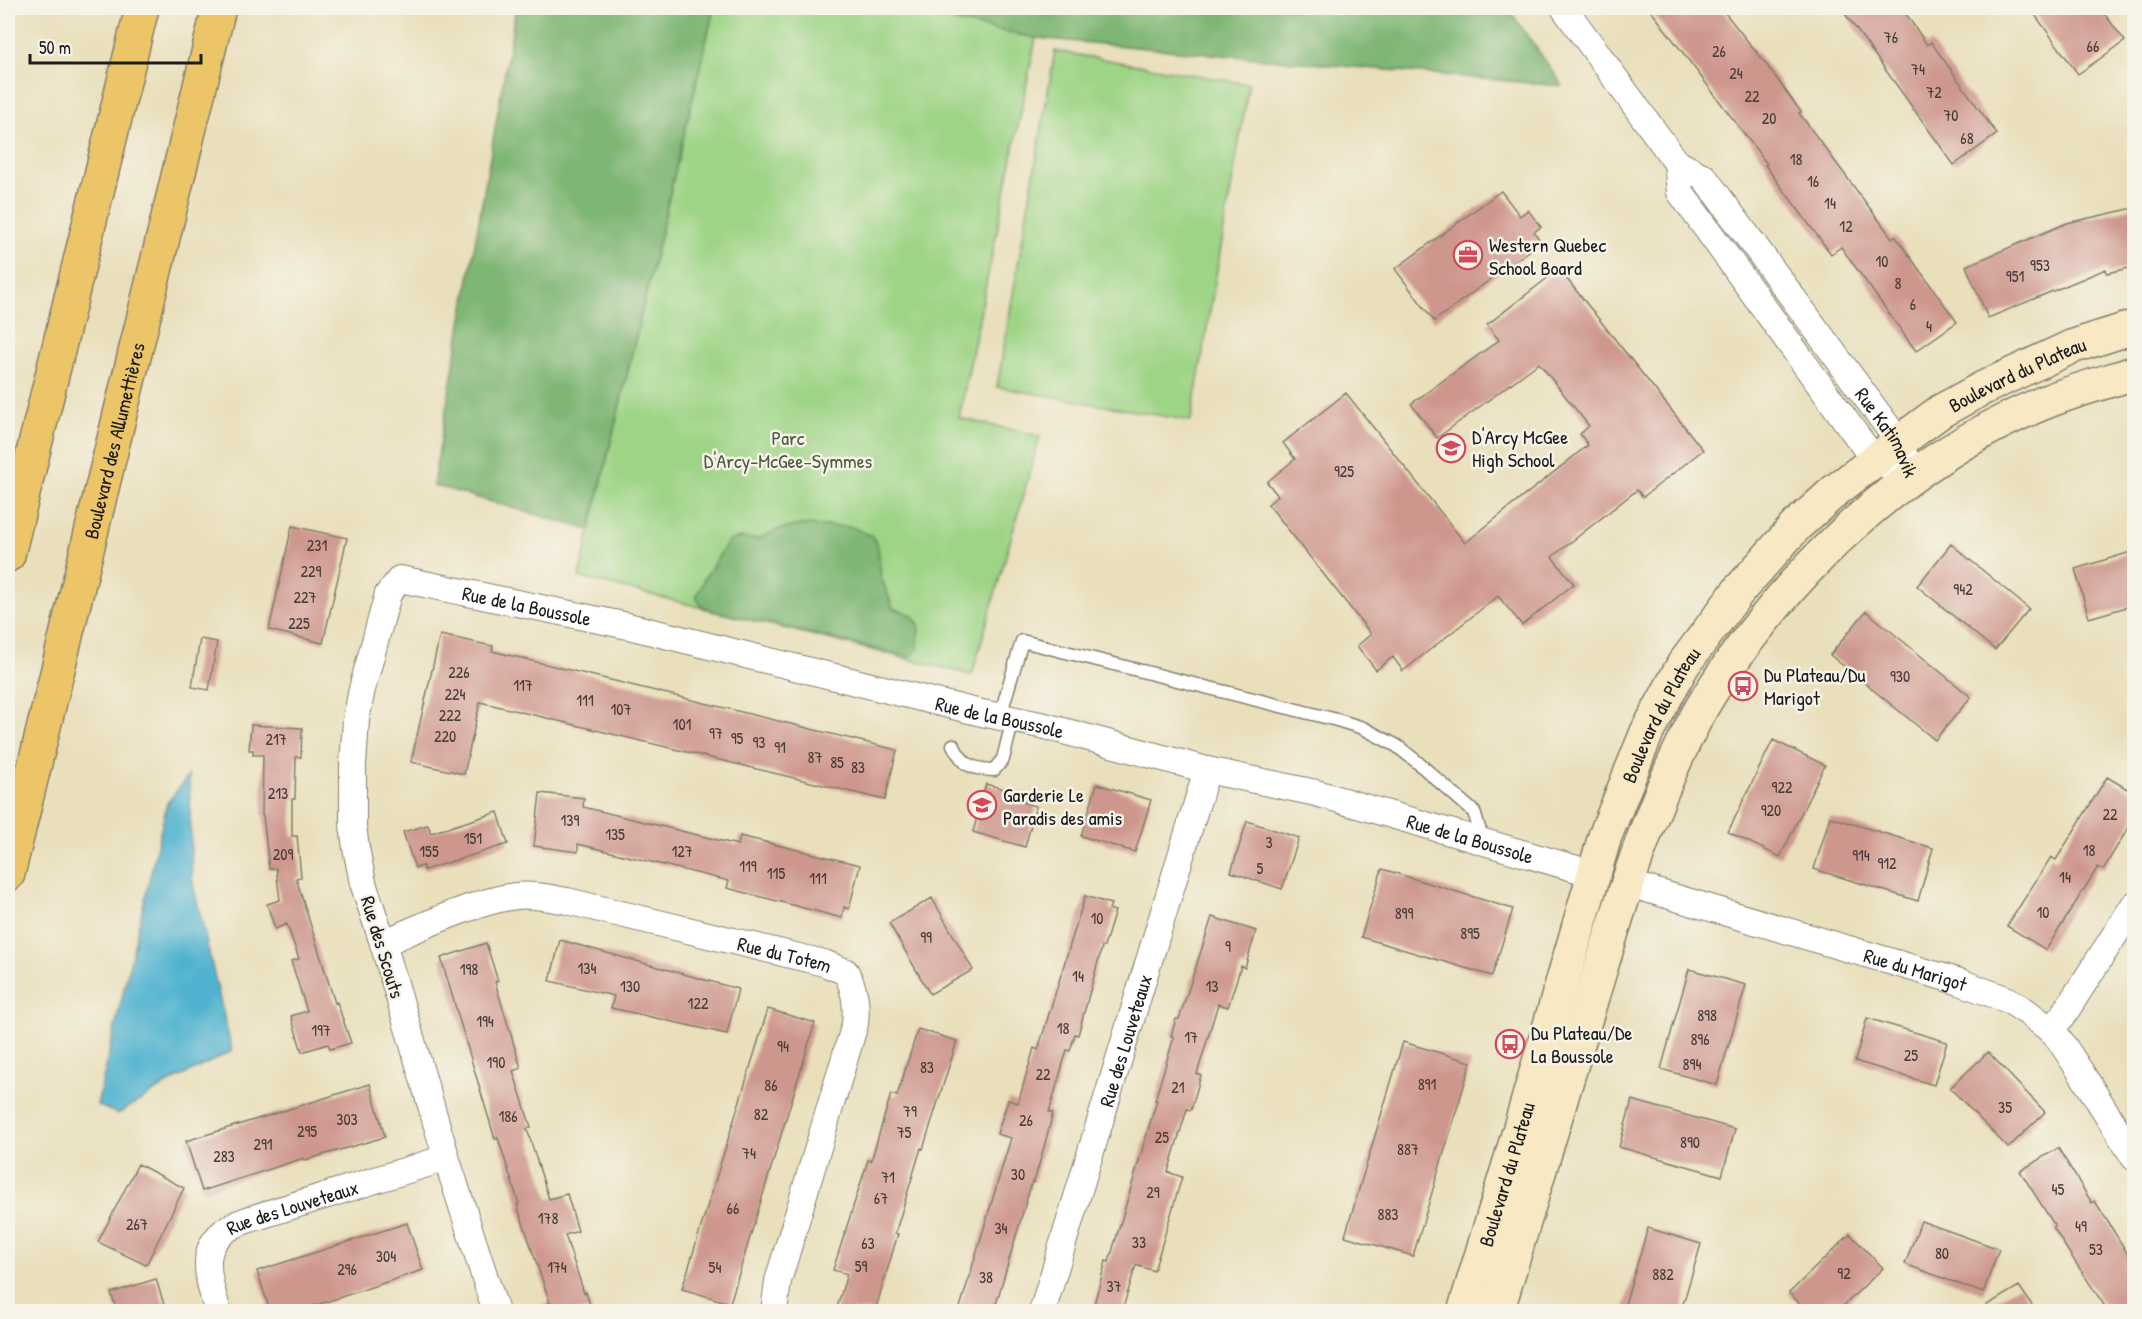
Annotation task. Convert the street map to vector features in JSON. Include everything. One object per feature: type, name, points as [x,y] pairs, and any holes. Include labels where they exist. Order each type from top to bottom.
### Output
[{"type":"highway","points":[[8,555],[142,8]]},
{"type":"highway","name":"Boulevard des Allumettières","points":[[8,874],[16,799],[219,8]]},
{"type":"main road","name":"Boulevard du Plateau","points":[[1464,1311],[1605,836],[1647,732],[1683,665],[1740,589],[1796,526],[1836,490],[1887,451],[1941,411],[1992,384],[2071,347],[2134,327]]},
{"type":"main road","name":"Boulevard du Plateau","points":[[1497,1311],[1638,848],[1679,751],[1697,715],[1728,666],[1791,585],[1827,547],[1866,512],[1912,476],[1965,442],[2009,419],[2049,401],[2134,373]]},
{"type":"main road","points":[[1594,874],[1626,883]]},
{"type":"street","name":"Rue Katimavik","points":[[1564,8],[1677,163],[1680,192],[1887,451],[1912,476]]},
{"type":"street","name":"Rue de la Boussole","points":[[400,579],[627,626],[1007,718],[1207,770],[1316,793],[1594,874]]},
{"type":"street","name":"Rue des Scouts","points":[[400,579],[388,594],[362,689],[356,720],[353,826],[363,883],[383,943],[446,1158],[496,1311]]},
{"type":"street","name":"Rue des Louveteaux","points":[[1042,1311],[1207,770]]},
{"type":"street","name":"Rue du Marigot","points":[[1626,883],[1960,982],[2008,1000],[2027,1012],[2059,1039],[2134,1157]]},
{"type":"street","name":"Rue du Totem","points":[[383,943],[483,903],[530,895],[567,901],[789,954],[824,963],[846,972],[855,994],[857,1008],[855,1024],[778,1281],[774,1311]]},
{"type":"street","points":[[2049,1029],[2062,1017],[2134,905]]},
{"type":"street","name":"Rue des Louveteaux","points":[[218,1311],[210,1286],[207,1258],[210,1246],[224,1230],[247,1220],[446,1158]]},
{"type":"lane","points":[[953,745],[960,759],[974,769],[994,770],[1003,759],[1007,718],[1022,641],[1363,728],[1397,746],[1474,812],[1484,841]]},
{"type":"green space","points":[[516,8],[714,8],[590,530],[433,485]]},
{"type":"green space","name":"Parc D'Arcy-McGee–Symmes","points":[[714,8],[889,8],[1036,38],[959,418],[1040,436],[972,675],[579,577]]},
{"type":"green space","points":[[889,8],[1508,8],[1563,86],[1036,38]]},
{"type":"green space","points":[[1055,51],[1249,84],[1191,421],[997,387]]},
{"type":"green space","points":[[800,525],[852,527],[872,536],[878,546],[881,577],[893,608],[912,615],[919,625],[918,649],[911,657],[712,611],[702,606],[696,598],[704,579],[728,542],[738,538],[759,539],[777,530]]},
{"type":"water","points":[[189,775],[192,880],[232,1051],[174,1080],[118,1114],[97,1105],[167,803]]},
{"type":"building","points":[[1649,8],[1721,8],[1766,64],[1801,112],[1799,113],[1892,238],[1895,236],[1957,322],[1916,351],[1841,247],[1831,254],[1765,165],[1767,164]]},
{"type":"building","points":[[1841,8],[1902,8],[1927,45],[1931,42],[1997,134],[1954,165]]},
{"type":"building","points":[[2030,8],[2100,8],[2125,41],[2078,74]]},
{"type":"building","name":"Western Quebec School Board","points":[[1501,191],[1520,216],[1528,210],[1541,227],[1534,232],[1541,242],[1434,321],[1395,269]]},
{"type":"building","points":[[2134,208],[2134,267],[2107,273],[2106,269],[1988,318],[1966,266],[2067,223]]},
{"type":"building","points":[[1559,269],[1703,450],[1643,497],[1637,490],[1552,557],[1574,584],[1522,625],[1498,596],[1403,671],[1393,657],[1376,670],[1357,646],[1371,634],[1268,504],[1278,496],[1267,482],[1295,459],[1283,443],[1346,393],[1465,543],[1588,445],[1580,434],[1589,426],[1539,363],[1437,438],[1411,404],[1499,340],[1487,325]]},
{"type":"building","points":[[292,526],[347,538],[323,643],[269,630]]},
{"type":"building","points":[[1951,544],[2029,609],[1995,650],[1917,586]]},
{"type":"building","points":[[2134,551],[2134,605],[2089,618],[2075,569]]},
{"type":"building","points":[[1866,611],[1971,697],[1935,740],[1830,655]]},
{"type":"building","points":[[440,635],[493,646],[492,651],[897,750],[885,800],[480,702],[464,774],[411,762]]},
{"type":"building","points":[[200,639],[217,642],[209,690],[192,687]]},
{"type":"building","points":[[251,725],[302,728],[301,757],[296,757],[295,799],[292,799],[292,836],[297,836],[301,877],[296,878],[335,1003],[337,1002],[351,1043],[330,1049],[328,1044],[302,1052],[291,1016],[307,1011],[291,961],[299,959],[287,924],[275,929],[267,904],[280,900],[276,868],[269,869],[262,815],[263,755],[253,755],[253,750],[249,750]]},
{"type":"building","points":[[1773,740],[1825,765],[1780,857],[1728,832]]},
{"type":"building","points":[[2107,777],[2134,793],[2134,818],[2103,870],[2098,867],[2046,950],[2007,926],[2051,857],[2056,860]]},
{"type":"building","points":[[986,784],[1026,795],[1024,803],[1036,806],[1025,847],[973,832]]},
{"type":"building","points":[[1097,784],[1151,800],[1135,852],[1081,836]]},
{"type":"building","points":[[540,793],[584,798],[583,807],[738,845],[740,836],[860,865],[849,909],[844,907],[842,918],[727,888],[729,881],[578,844],[578,852],[534,846]]},
{"type":"building","points":[[498,812],[508,844],[424,870],[423,866],[415,868],[403,832],[428,825],[431,833]]},
{"type":"building","points":[[1830,817],[1933,848],[1918,901],[1814,869]]},
{"type":"building","points":[[1247,821],[1299,838],[1282,889],[1231,872]]},
{"type":"building","points":[[1382,869],[1513,909],[1492,976],[1361,937]]},
{"type":"building","points":[[1085,896],[1111,904],[1109,909],[1115,911],[1104,947],[1102,947],[1078,1035],[1075,1034],[1070,1051],[1067,1050],[1049,1112],[1053,1113],[1034,1182],[1032,1181],[994,1311],[959,1311],[1011,1138],[997,1134],[1008,1100],[1018,1103],[1034,1048],[1038,1050]]},
{"type":"building","points":[[932,898],[973,970],[930,994],[889,923]]},
{"type":"building","points":[[1212,917],[1256,931],[1245,968],[1241,966],[1228,1007],[1218,1004],[1197,1074],[1201,1075],[1191,1110],[1187,1109],[1168,1172],[1182,1177],[1154,1271],[1136,1265],[1122,1311],[1092,1311],[1106,1261],[1109,1262],[1157,1100],[1155,1100],[1174,1037],[1171,1036],[1176,1019],[1179,1019]]},
{"type":"building","points":[[560,940],[738,989],[727,1034],[611,1008],[614,996],[550,981]]},
{"type":"building","points":[[486,943],[498,981],[495,982],[521,1068],[513,1071],[531,1127],[527,1129],[549,1199],[567,1194],[578,1231],[565,1235],[592,1311],[537,1311],[537,1308],[550,1303],[517,1205],[519,1204],[498,1138],[495,1139],[441,958]]},
{"type":"building","points":[[1689,969],[1746,985],[1717,1085],[1661,1069]]},
{"type":"building","points":[[768,1009],[815,1023],[730,1303],[682,1289]]},
{"type":"building","points":[[1867,1018],[1947,1042],[1934,1085],[1855,1061]]},
{"type":"building","points":[[918,1029],[957,1041],[923,1149],[921,1148],[875,1311],[836,1311],[847,1274],[833,1270],[868,1160],[871,1161],[891,1094],[897,1096]]},
{"type":"building","points":[[1403,1042],[1471,1062],[1413,1256],[1345,1236]]},
{"type":"building","points":[[1988,1052],[2045,1112],[2008,1148],[1950,1088]]},
{"type":"building","points":[[370,1084],[385,1137],[305,1160],[304,1158],[202,1191],[186,1141]]},
{"type":"building","points":[[1632,1100],[1735,1129],[1722,1176],[1619,1147]]},
{"type":"building","points":[[2058,1148],[2092,1203],[2095,1201],[2134,1264],[2134,1311],[2108,1311],[2068,1251],[2020,1171]]},
{"type":"building","points":[[138,1164],[184,1188],[146,1265],[98,1242]]},
{"type":"building","points":[[1921,1221],[1999,1249],[1983,1293],[1905,1264]]},
{"type":"building","points":[[407,1223],[423,1270],[314,1306],[316,1311],[270,1311],[257,1271]]},
{"type":"building","points":[[1648,1228],[1701,1244],[1681,1311],[1623,1311]]},
{"type":"building","points":[[1850,1234],[1883,1268],[1838,1311],[1807,1311],[1789,1293]]},
{"type":"building","points":[[156,1279],[166,1311],[117,1311],[111,1293]]},
{"type":"building","points":[[2019,1286],[2036,1311],[1977,1311]]},
{"type":"place","name":"Western Quebec School Board","points":[[1468,255]]},
{"type":"place","name":"D'Arcy McGee High School","points":[[1451,448]]},
{"type":"place","name":"Du Plateau/Du Marigot","points":[[1743,686]]},
{"type":"place","name":"Garderie Le Paradis des amis","points":[[982,805]]},
{"type":"place","name":"Du Plateau/De La Boussole","points":[[1510,1044]]}]
